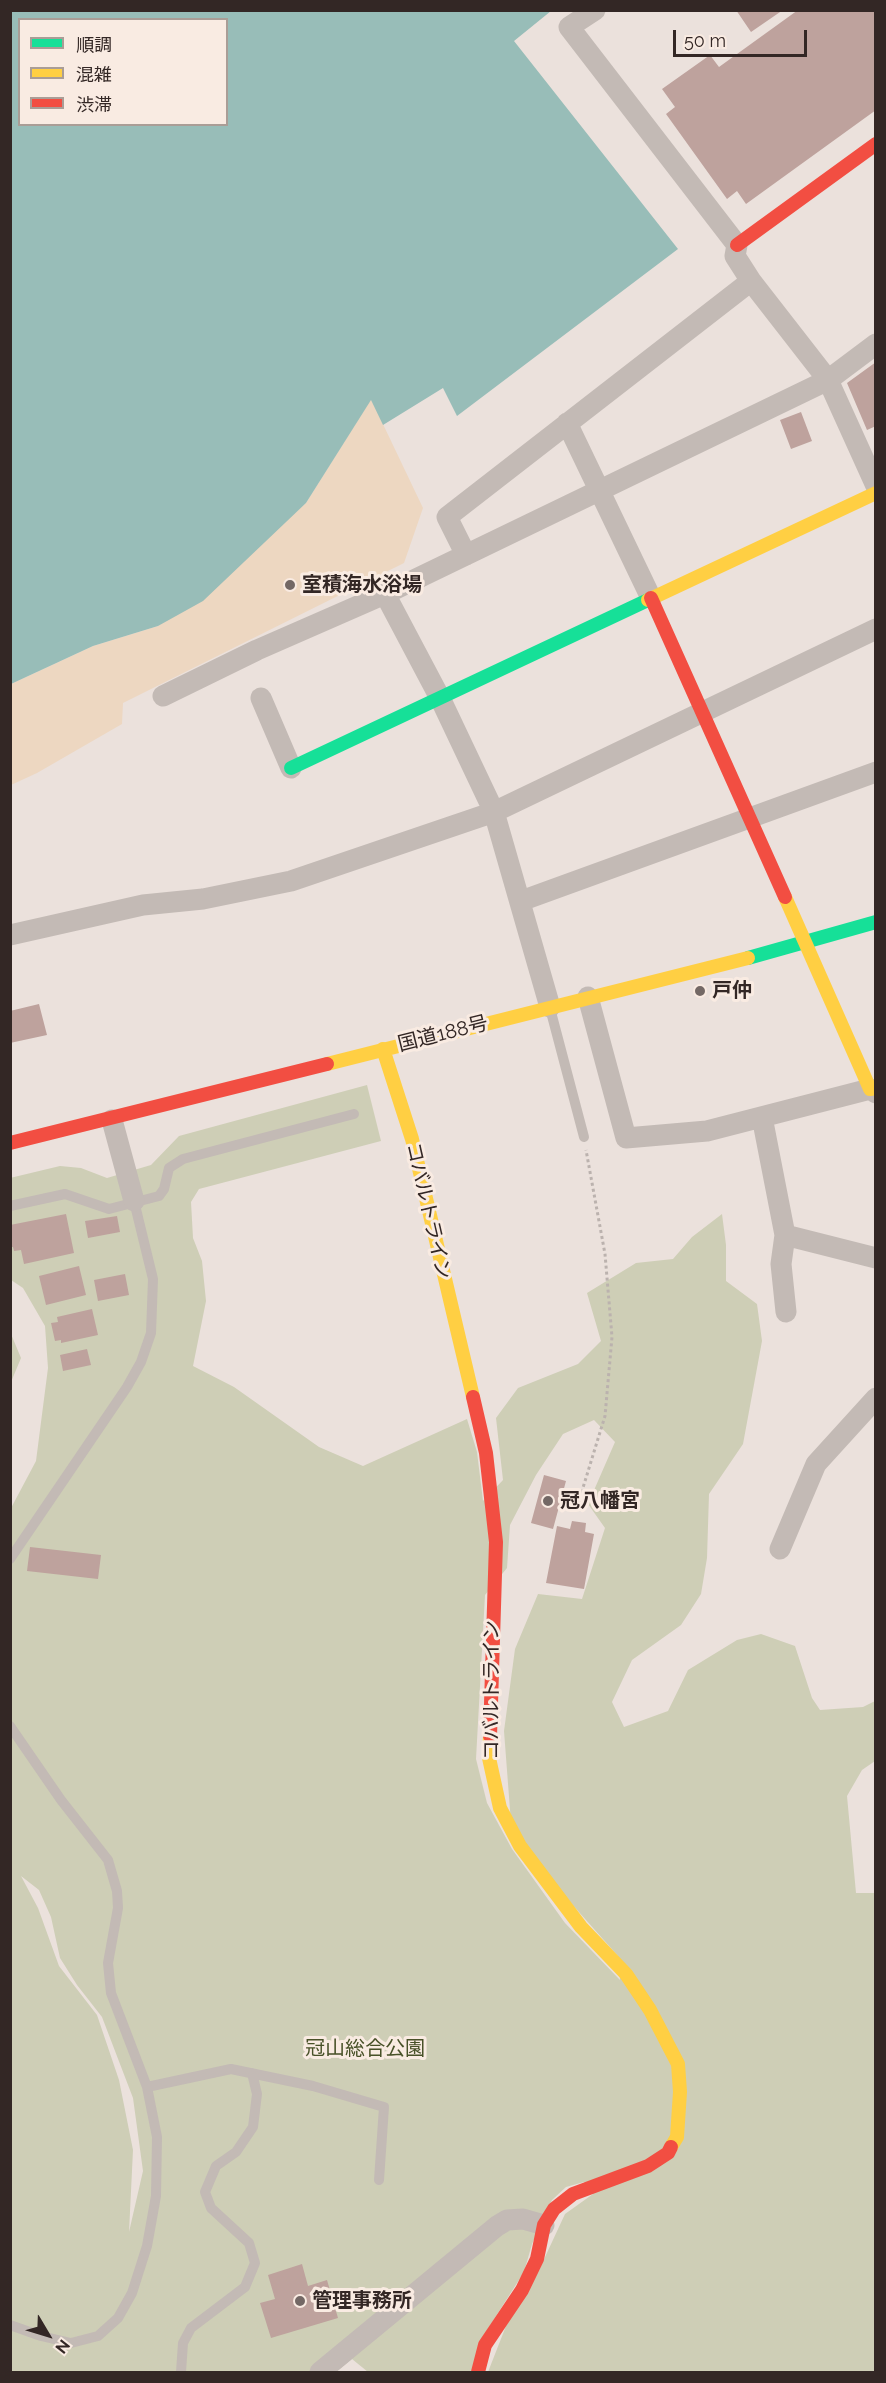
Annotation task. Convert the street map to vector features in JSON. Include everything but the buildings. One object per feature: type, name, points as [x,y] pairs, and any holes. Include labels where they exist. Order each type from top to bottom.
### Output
[{"type":"main road","points":[[737,245],[876,144]]},
{"type":"main road","points":[[291,768],[876,493]]},
{"type":"main road","points":[[651,598],[804,944],[874,1090]]},
{"type":"main road","name":"国道188号","points":[[10,1143],[112,1120],[383,1049],[804,944],[876,922]]},
{"type":"main road","name":"コバルトライン","points":[[383,1049],[414,1150],[461,1357],[486,1453],[496,1542],[489,1758],[500,1808],[520,1846],[582,1927],[626,1974],[650,2010],[678,2064],[681,2092],[677,2137],[668,2153],[648,2166],[573,2194],[554,2209],[544,2225],[537,2259],[522,2290],[485,2345],[478,2373]]},
{"type":"street","points":[[595,10],[569,27],[737,245],[735,256],[751,281],[828,380],[876,486]]},
{"type":"street","points":[[466,555],[447,517],[751,281]]},
{"type":"street","points":[[163,696],[257,650],[385,594],[828,380],[876,344]]},
{"type":"street","points":[[567,423],[651,598]]},
{"type":"street","points":[[385,594],[440,698],[494,812],[550,1007]]},
{"type":"street","points":[[10,935],[143,905],[203,898],[291,880],[494,812],[876,629]]},
{"type":"street","points":[[261,698],[291,768]]},
{"type":"street","points":[[521,901],[876,772]]},
{"type":"street","points":[[588,997],[626,1138],[707,1131],[874,1090]]},
{"type":"street","points":[[762,1117],[785,1234],[781,1264],[786,1312]]},
{"type":"street","points":[[112,1120],[134,1201]]},
{"type":"street","points":[[785,1234],[876,1258]]},
{"type":"street","points":[[780,1549],[816,1464],[876,1398]]},
{"type":"street","points":[[320,2373],[497,2226],[507,2220],[523,2218],[544,2225]]},
{"type":"lane","points":[[550,1007],[584,1137]]},
{"type":"lane","points":[[10,1206],[65,1194],[109,1209],[159,1196],[164,1189],[169,1168],[183,1159],[354,1114]]},
{"type":"lane","points":[[10,1559],[127,1387],[141,1362],[151,1333],[153,1279],[134,1201]]},
{"type":"lane","points":[[10,1726],[55,1791],[108,1860],[117,1891],[118,1908],[108,1963],[111,1993],[147,2087],[157,2137],[156,2196],[147,2246],[132,2293],[118,2318],[98,2336],[71,2343],[10,2325]]},
{"type":"lane","points":[[147,2087],[231,2069],[313,2086],[384,2107],[380,2180]]},
{"type":"lane","points":[[181,2373],[183,2343],[191,2328],[245,2287],[255,2263],[249,2243],[211,2208],[205,2192],[216,2166],[236,2152],[253,2127],[257,2094],[252,2073]]},
{"type":"path","points":[[578,1504],[605,1416],[612,1337],[605,1254],[584,1137]]},
{"type":"green space","name":"冠山総合公園","points":[[367,1085],[381,1141],[199,1189],[191,1202],[193,1238],[202,1261],[206,1301],[193,1366],[234,1387],[319,1447],[363,1466],[467,1419],[477,1452],[483,1501],[503,1480],[496,1418],[518,1388],[578,1364],[601,1341],[587,1293],[636,1263],[673,1259],[692,1237],[722,1214],[726,1245],[726,1281],[757,1304],[762,1341],[743,1444],[709,1494],[707,1558],[701,1594],[681,1625],[632,1660],[612,1702],[624,1727],[668,1711],[688,1670],[737,1640],[761,1634],[795,1646],[812,1698],[820,1710],[863,1707],[875,1701],[875,1761],[862,1770],[847,1796],[856,1893],[875,1893],[875,2372],[488,2372],[506,2326],[539,2270],[565,2214],[593,2194],[584,2182],[566,2187],[552,2200],[532,2244],[524,2272],[482,2338],[474,2372],[368,2372],[352,2359],[336,2372],[11,2372],[10,1510],[36,1461],[48,1368],[45,1326],[23,1288],[11,1280],[10,1178],[60,1166],[81,1168],[107,1178],[151,1165],[179,1136]],"holes":[[[594,1420],[615,1442],[588,1504],[605,1528],[582,1599],[538,1594],[515,1649],[504,1731],[511,1823],[554,1884],[618,1956],[620,1980],[565,1923],[512,1849],[487,1803],[476,1759],[485,1595],[507,1568],[510,1525],[536,1475],[563,1434]],[[21,1876],[39,1890],[51,1917],[60,1958],[77,1985],[102,2017],[133,2098],[143,2171],[129,2232],[133,2150],[119,2080],[97,2015],[59,1966],[38,1908]]]},
{"type":"green space","points":[[11,1334],[21,1358],[10,1382]]},
{"type":"sand","name":"室積海水浴場","points":[[371,399],[423,508],[404,563],[123,703],[122,724],[37,773],[11,785],[11,684],[93,646],[158,626],[306,503]]},
{"type":"water","points":[[11,10],[551,11],[514,41],[678,249],[457,416],[443,388],[383,425],[371,400],[306,503],[203,601],[158,626],[93,646],[11,684]]},
{"type":"traffic: fast","points":[[291,768],[648,600]]},
{"type":"traffic: fast","points":[[748,958],[876,922]]},
{"type":"traffic: slow","points":[[648,600],[876,493]]},
{"type":"traffic: slow","points":[[785,897],[870,1089],[876,1088]]},
{"type":"traffic: slow","points":[[327,1064],[748,958]]},
{"type":"traffic: slow","points":[[383,1049],[412,1139],[473,1397]]},
{"type":"traffic: slow","points":[[490,1736],[489,1758],[500,1808],[520,1846],[581,1927],[626,1974],[650,2010],[678,2064],[680,2092],[677,2137],[671,2147]]},
{"type":"traffic: jam","points":[[737,245],[876,144]]},
{"type":"traffic: jam","points":[[651,598],[785,897]]},
{"type":"traffic: jam","points":[[10,1143],[327,1064]]},
{"type":"traffic: jam","points":[[473,1397],[486,1453],[496,1542],[490,1736]]},
{"type":"traffic: jam","points":[[478,2372],[485,2345],[522,2290],[537,2259],[544,2225],[554,2209],[573,2194],[648,2166],[668,2153],[671,2147]]},
{"type":"place","name":"室積海水浴場","points":[[290,585]]},
{"type":"place","name":"戸仲","points":[[700,991]]},
{"type":"place","name":"冠八幡宮","points":[[548,1501]]},
{"type":"place","name":"管理事務所","points":[[300,2301]]}]
